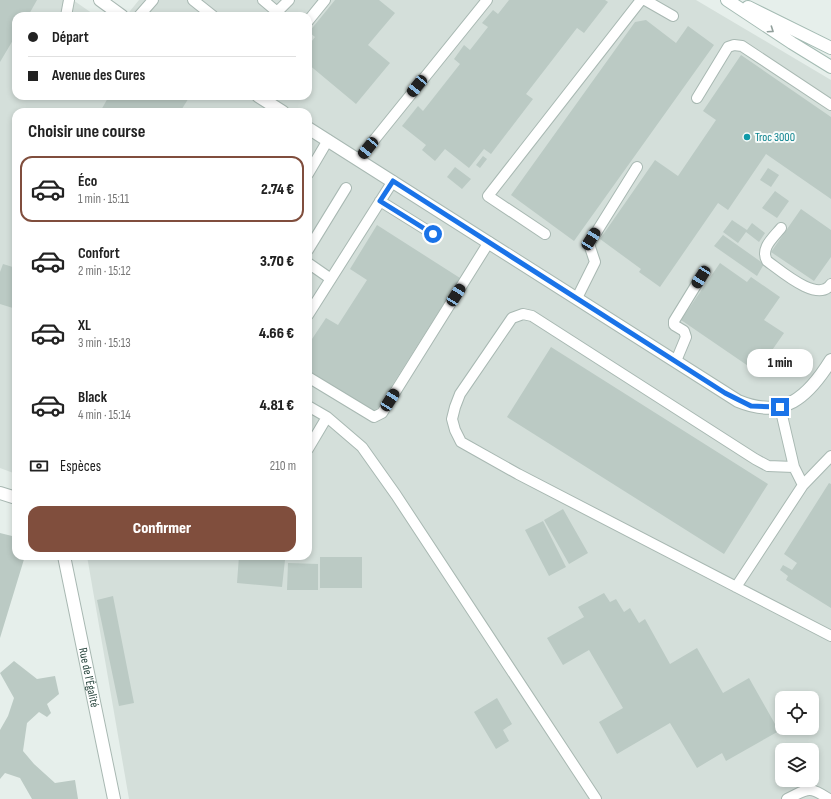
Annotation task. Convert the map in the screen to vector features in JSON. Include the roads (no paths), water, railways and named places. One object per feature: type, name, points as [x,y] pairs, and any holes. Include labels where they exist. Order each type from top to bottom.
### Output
[{"type":"street","points":[[100,0],[114,12]]},
{"type":"street","points":[[727,0],[831,67]]},
{"type":"street","points":[[734,0],[831,48]]},
{"type":"street","points":[[264,100],[278,108]]},
{"type":"street","points":[[312,130],[738,401],[751,406],[780,407],[793,402],[806,394],[817,382],[831,360]]},
{"type":"street","points":[[0,493],[12,497]]},
{"type":"street","name":"Rue de l'Égalité","points":[[65,560],[114,799]]},
{"type":"lane","points":[[67,12],[69,0]]},
{"type":"lane","points":[[142,12],[153,0]]},
{"type":"lane","points":[[193,0],[208,12]]},
{"type":"lane","points":[[271,7],[289,0]]},
{"type":"lane","points":[[312,16],[325,0]]},
{"type":"lane","points":[[358,160],[487,0]]},
{"type":"lane","points":[[545,234],[488,196],[641,0]]},
{"type":"lane","points":[[645,0],[673,16]]},
{"type":"lane","points":[[697,98],[728,47],[734,45],[742,46],[831,105]]},
{"type":"lane","points":[[312,167],[328,140]]},
{"type":"lane","points":[[577,298],[595,262],[589,244],[637,167]]},
{"type":"lane","points":[[312,309],[393,181]]},
{"type":"lane","points":[[312,243],[346,188]]},
{"type":"lane","points":[[380,201],[433,234]]},
{"type":"lane","points":[[781,228],[764,250],[764,255],[768,261],[802,285],[814,290],[822,291],[830,288]]},
{"type":"lane","points":[[312,379],[374,416],[382,413],[489,242]]},
{"type":"lane","points":[[312,266],[331,279]]},
{"type":"lane","points":[[676,361],[686,337],[684,332],[674,325],[674,321],[701,277]]},
{"type":"lane","points":[[794,467],[778,468],[768,466],[755,459],[532,316],[523,314],[512,318],[460,394],[452,419],[455,430],[461,442],[518,474],[831,636]]},
{"type":"lane","points":[[780,407],[794,467],[803,485]]},
{"type":"lane","points":[[312,408],[327,417],[362,447],[396,494],[596,799]]},
{"type":"lane","points":[[312,442],[327,417]]},
{"type":"lane","points":[[736,587],[803,485],[831,456]]},
{"type":"lane","points":[[787,799],[807,790],[814,789],[829,799]]},
{"type":"place","name":"Troc 3000","points":[[747,137]]}]
